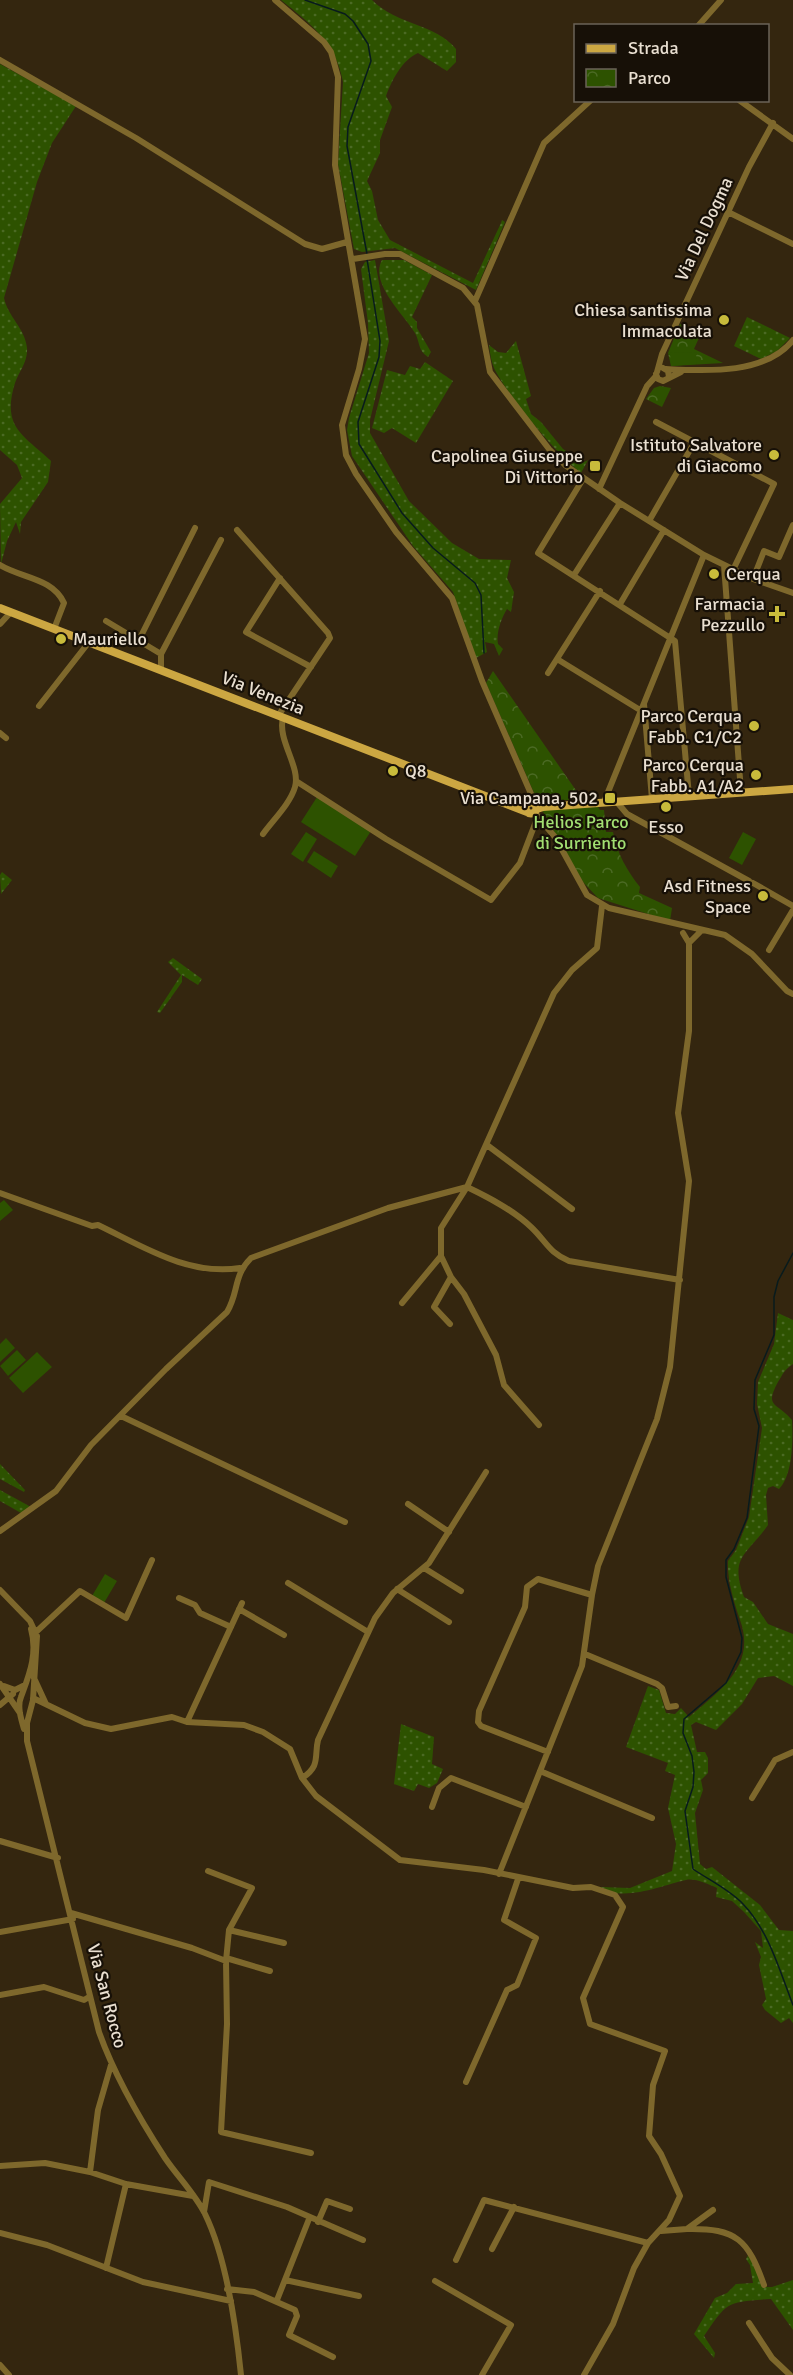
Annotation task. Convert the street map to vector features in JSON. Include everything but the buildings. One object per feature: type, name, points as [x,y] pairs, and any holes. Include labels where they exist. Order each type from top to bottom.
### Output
[{"type":"main road","name":"Via Venezia","points":[[0,608],[516,807],[534,807]]},
{"type":"main road","points":[[534,807],[793,789]]},
{"type":"street","points":[[275,0],[317,34],[331,52],[336,66],[339,92],[335,165],[365,339],[359,369],[342,425],[346,455],[356,474],[396,532],[452,598],[470,652],[534,807],[555,837],[586,896],[602,906],[663,923],[725,935],[752,954],[787,991],[793,994]]},
{"type":"street","points":[[700,24],[721,0]]},
{"type":"street","points":[[0,60],[136,138],[305,244],[322,249],[349,242]]},
{"type":"street","points":[[475,301],[544,143],[589,102]]},
{"type":"street","points":[[742,102],[793,139]]},
{"type":"street","name":"Via Del Dogma","points":[[661,373],[665,349],[772,123]]},
{"type":"street","points":[[728,212],[793,244]]},
{"type":"street","points":[[353,259],[393,253],[411,258],[463,288],[475,301],[487,363],[494,378],[549,449],[583,479],[704,555],[753,579],[793,593]]},
{"type":"street","points":[[599,489],[646,390],[661,373],[764,362],[780,353],[793,340]]},
{"type":"street","points":[[661,373],[669,377],[684,370]]},
{"type":"street","points":[[656,422],[774,484],[733,570]]},
{"type":"street","points":[[649,521],[694,443]]},
{"type":"street","points":[[583,479],[538,553],[670,636],[676,644],[689,796]]},
{"type":"street","points":[[574,575],[620,503]]},
{"type":"street","points":[[753,579],[764,551],[779,557],[793,525]]},
{"type":"street","points":[[139,640],[195,528]]},
{"type":"street","points":[[237,530],[328,633],[329,642],[281,717],[283,735],[296,782],[293,793],[263,834]]},
{"type":"street","points":[[621,604],[664,530]]},
{"type":"street","points":[[160,669],[161,654],[221,540]]},
{"type":"street","points":[[602,802],[704,555]]},
{"type":"street","points":[[0,565],[40,581],[61,598],[64,603],[54,629]]},
{"type":"street","points":[[724,566],[741,792]]},
{"type":"street","points":[[280,578],[246,632],[311,667]]},
{"type":"street","points":[[548,673],[600,591]]},
{"type":"street","points":[[0,624],[10,612]]},
{"type":"street","points":[[106,621],[161,654]]},
{"type":"street","points":[[39,706],[89,642]]},
{"type":"street","points":[[557,659],[640,710]]},
{"type":"street","points":[[644,701],[652,799]]},
{"type":"street","points":[[0,733],[6,738]]},
{"type":"street","points":[[296,782],[386,839],[491,900],[520,863],[534,807]]},
{"type":"street","points":[[616,801],[627,814],[793,906]]},
{"type":"street","points":[[539,1425],[504,1385],[496,1355],[441,1256],[441,1228],[467,1187],[554,993],[572,970],[597,948],[602,906]]},
{"type":"street","points":[[769,950],[793,910]]},
{"type":"street","points":[[690,943],[700,932]]},
{"type":"street","points":[[500,1874],[585,1654],[598,1566],[657,1419],[667,1384],[689,1180],[678,1104],[689,1031],[690,943],[683,933]]},
{"type":"street","points":[[487,1145],[572,1209]]},
{"type":"street","points":[[0,1531],[56,1491],[91,1445],[165,1369],[227,1312],[240,1268],[260,1253],[362,1216],[467,1187],[495,1201],[530,1226],[553,1254],[569,1261],[680,1280]]},
{"type":"street","points":[[0,1193],[92,1226],[98,1225],[182,1265],[214,1269],[240,1268]]},
{"type":"street","points":[[402,1303],[441,1256]]},
{"type":"street","points":[[450,1324],[434,1307],[452,1277]]},
{"type":"street","points":[[121,1416],[345,1522]]},
{"type":"street","points":[[302,1778],[315,1765],[318,1740],[387,1599],[424,1568],[486,1472]]},
{"type":"street","points":[[408,1504],[449,1532]]},
{"type":"street","points":[[0,1590],[20,1609],[36,1632],[80,1592],[126,1618],[152,1560]]},
{"type":"street","points":[[424,1568],[461,1591]]},
{"type":"street","points":[[548,1752],[481,1726],[478,1722],[479,1711],[525,1607],[525,1593],[532,1581],[544,1579],[592,1595]]},
{"type":"street","points":[[288,1583],[369,1632]]},
{"type":"street","points":[[397,1589],[449,1622]]},
{"type":"street","points":[[0,1596],[31,1630],[34,1658],[23,1694],[20,1714]]},
{"type":"street","points":[[179,1598],[195,1605],[200,1612],[231,1627]]},
{"type":"street","points":[[187,1722],[241,1606],[285,1635]]},
{"type":"street","name":"Via San Rocco","points":[[36,1632],[38,1647],[27,1723],[27,1741],[58,1858],[89,1997],[111,2065],[164,2157],[204,2212],[231,2301],[242,2375]]},
{"type":"street","points":[[585,1654],[657,1684],[662,1688],[668,1707],[676,1706]]},
{"type":"street","points":[[34,1678],[47,1704]]},
{"type":"street","points":[[0,1684],[15,1690],[26,1685]]},
{"type":"street","points":[[0,1684],[21,1703]]},
{"type":"street","points":[[0,1705],[13,1695],[23,1694],[32,1701]]},
{"type":"street","points":[[13,1695],[27,1741]]},
{"type":"street","points":[[21,1703],[32,1701],[47,1704],[84,1723],[111,1729],[163,1718],[187,1722],[223,1722],[263,1732],[290,1749],[302,1778],[316,1796],[400,1860],[500,1874],[573,1888],[591,1887],[615,1895],[623,1907],[583,1998],[590,2024],[665,2051],[653,2085],[649,2136],[661,2154],[680,2196],[661,2231],[648,2242],[634,2268],[613,2324],[584,2375]]},
{"type":"street","points":[[752,1798],[775,1761],[793,1752]]},
{"type":"street","points":[[540,1771],[652,1818]]},
{"type":"street","points":[[432,1807],[439,1788],[451,1778],[526,1808]]},
{"type":"street","points":[[0,1841],[58,1858]]},
{"type":"street","points":[[208,1871],[252,1888],[229,1930],[226,1959],[227,2024],[221,2132],[311,2153]]},
{"type":"street","points":[[466,2082],[507,1990],[517,1985],[536,1938],[504,1920],[519,1879]]},
{"type":"street","points":[[0,1932],[72,1916],[270,1971]]},
{"type":"street","points":[[229,1930],[284,1943]]},
{"type":"street","points":[[0,1995],[44,1987],[84,2000],[89,1997]]},
{"type":"street","points":[[90,2172],[98,2110],[111,2065]]},
{"type":"street","points":[[0,2166],[45,2163],[90,2172],[126,2184],[193,2196]]},
{"type":"street","points":[[204,2212],[209,2182],[286,2207],[309,2219],[363,2240]]},
{"type":"street","points":[[106,2268],[126,2184]]},
{"type":"street","points":[[318,2222],[327,2200],[350,2209]]},
{"type":"street","points":[[456,2260],[484,2200],[648,2242]]},
{"type":"street","points":[[492,2249],[514,2206]]},
{"type":"street","points":[[687,2229],[713,2210]]},
{"type":"street","points":[[277,2300],[309,2219]]},
{"type":"street","points":[[661,2231],[707,2228],[738,2237],[755,2258],[764,2285]]},
{"type":"street","points":[[0,2233],[47,2245],[143,2282],[231,2301]]},
{"type":"street","points":[[285,2280],[359,2296]]},
{"type":"street","points":[[435,2282],[511,2325],[482,2375]]},
{"type":"street","points":[[227,2289],[241,2288],[277,2300],[297,2312],[289,2335],[333,2356]]},
{"type":"street","points":[[749,2323],[772,2358],[790,2375]]},
{"type":"street","points":[[0,2365],[9,2375]]},
{"type":"green space","points":[[281,0],[372,0],[393,15],[438,34],[456,49],[456,62],[447,71],[418,53],[407,60],[398,71],[386,96],[392,107],[380,140],[380,153],[367,181],[372,191],[378,220],[390,240],[473,283],[502,220],[505,222],[476,290],[395,248],[362,252],[354,249],[338,164],[343,82],[340,68],[321,35]]},
{"type":"green space","points":[[0,64],[76,106],[52,143],[37,182],[4,298],[23,334],[27,348],[26,358],[11,398],[13,421],[24,437],[51,461],[48,482],[21,522],[20,534],[16,522],[7,541],[1,564],[0,504],[22,478],[17,465],[0,450]]},
{"type":"green space","points":[[375,260],[389,341],[370,420],[370,433],[409,501],[452,543],[479,559],[511,560],[507,578],[514,592],[511,612],[507,609],[498,631],[498,644],[503,649],[499,656],[494,644],[485,642],[487,652],[476,658],[453,592],[413,546],[352,456],[347,430],[369,353],[368,323],[361,269],[365,262]]},
{"type":"green space","points":[[382,260],[404,260],[432,275],[412,317],[417,322],[417,328],[431,352],[428,357],[421,349],[415,333],[384,288],[379,269]]},
{"type":"green space","points":[[747,317],[790,338],[777,351],[761,359],[734,346]]},
{"type":"green space","points":[[680,324],[697,332],[699,329],[702,331],[694,349],[723,363],[671,366],[668,353]]},
{"type":"green space","points":[[516,341],[531,396],[526,399],[531,414],[541,422],[563,449],[584,462],[588,460],[581,473],[533,424],[500,380],[494,368],[489,345],[498,352],[506,353]]},
{"type":"green space","points":[[696,352],[697,364],[671,366],[670,353]]},
{"type":"green space","points":[[425,362],[453,381],[416,443],[392,428],[384,433],[372,428],[387,370],[405,375],[410,366],[420,369]]},
{"type":"green space","points":[[660,386],[671,388],[662,407],[646,399],[654,388]]},
{"type":"green space","points":[[493,671],[582,799],[538,802],[486,683]]},
{"type":"green space","points":[[317,797],[371,831],[355,856],[301,822]]},
{"type":"green space","name":"Helios Parco di Surriento","points":[[598,807],[604,810],[606,832],[613,832],[623,861],[640,887],[639,893],[672,908],[670,921],[598,898],[583,882],[542,810]]},
{"type":"green space","points":[[306,832],[317,839],[303,862],[291,854]]},
{"type":"green space","points":[[743,832],[756,839],[742,865],[729,858]]},
{"type":"green space","points":[[314,851],[338,866],[331,878],[307,862]]},
{"type":"green space","points":[[2,872],[12,880],[1,894],[0,875]]},
{"type":"green space","points":[[173,958],[202,979],[198,985],[182,975],[182,982],[160,1013],[157,1012],[181,975],[168,962]]},
{"type":"green space","points":[[4,1200],[13,1210],[0,1221],[0,1203]]},
{"type":"green space","points":[[778,1313],[793,1320],[793,1364],[783,1374],[772,1396],[774,1404],[792,1420],[790,1466],[784,1483],[779,1489],[773,1486],[768,1488],[766,1495],[768,1525],[742,1557],[738,1573],[744,1597],[753,1602],[768,1624],[793,1634],[793,1686],[774,1676],[758,1678],[742,1704],[716,1730],[696,1722],[691,1725],[697,1752],[705,1752],[708,1758],[708,1773],[701,1780],[703,1790],[695,1813],[700,1864],[706,1869],[712,1867],[760,1905],[779,1930],[793,1931],[793,2023],[789,2018],[781,2023],[762,2005],[766,1999],[759,1965],[761,1957],[755,1942],[763,1948],[761,1931],[732,1901],[716,1897],[717,1888],[690,1880],[631,1893],[619,1893],[600,1887],[630,1888],[672,1871],[676,1844],[668,1808],[675,1775],[665,1771],[668,1763],[626,1747],[648,1686],[659,1690],[666,1713],[675,1714],[681,1708],[689,1717],[723,1687],[739,1664],[744,1636],[731,1591],[728,1561],[736,1550],[749,1517],[762,1428],[757,1404],[758,1382],[774,1344]]},
{"type":"green space","points":[[6,1338],[15,1348],[0,1362],[0,1344]]},
{"type":"green space","points":[[17,1350],[26,1360],[8,1376],[0,1366]]},
{"type":"green space","points":[[37,1352],[52,1367],[23,1393],[9,1378]]},
{"type":"green space","points":[[0,1464],[25,1490],[24,1492],[0,1479]]},
{"type":"green space","points":[[0,1490],[31,1507],[21,1513],[0,1501]]},
{"type":"green space","points":[[105,1574],[117,1581],[104,1603],[92,1596]]},
{"type":"green space","points":[[401,1724],[434,1737],[432,1764],[443,1769],[437,1783],[429,1788],[418,1784],[414,1791],[394,1784]]},
{"type":"green space","points":[[750,2252],[765,2287],[793,2280],[793,2330],[771,2299],[736,2303],[718,2316],[704,2336],[715,2353],[714,2358],[694,2334],[715,2298],[727,2293],[736,2284],[753,2283],[750,2265],[746,2259]]},
{"type":"waterway","points":[[305,0],[345,14],[353,21],[368,44],[371,61],[348,127],[347,146],[367,254]]},
{"type":"waterway","points":[[367,259],[380,341],[379,357],[358,422],[359,444],[402,513],[433,548],[475,583],[481,595],[484,653]]},
{"type":"waterway","points":[[793,1253],[778,1281],[774,1297],[774,1335],[755,1380],[754,1409],[759,1426],[747,1518],[734,1549],[726,1560],[726,1577],[742,1638],[741,1652],[726,1683],[684,1719],[683,1733],[692,1756],[694,1772],[693,1787],[685,1811],[693,1869],[732,1894],[752,1915],[773,1952],[793,2005]]},
{"type":"place","name":"Chiesa santissima Immacolata","points":[[724,320]]},
{"type":"place","name":"Istituto Salvatore di Giacomo","points":[[774,455]]},
{"type":"place","name":"Capolinea Giuseppe Di Vittorio","points":[[595,466]]},
{"type":"place","name":"Cerqua","points":[[714,574]]},
{"type":"place","name":"Farmacia Pezzullo","points":[[777,614]]},
{"type":"place","name":"Mauriello","points":[[61,639]]},
{"type":"place","name":"Parco Cerqua Fabb. C1/C2","points":[[754,726]]},
{"type":"place","name":"Q8","points":[[393,771]]},
{"type":"place","name":"Parco Cerqua Fabb. A1/A2","points":[[756,775]]},
{"type":"place","name":"Via Campana, 502","points":[[610,798]]},
{"type":"place","name":"Esso","points":[[666,807]]},
{"type":"place","name":"Asd Fitness Space","points":[[763,896]]}]
